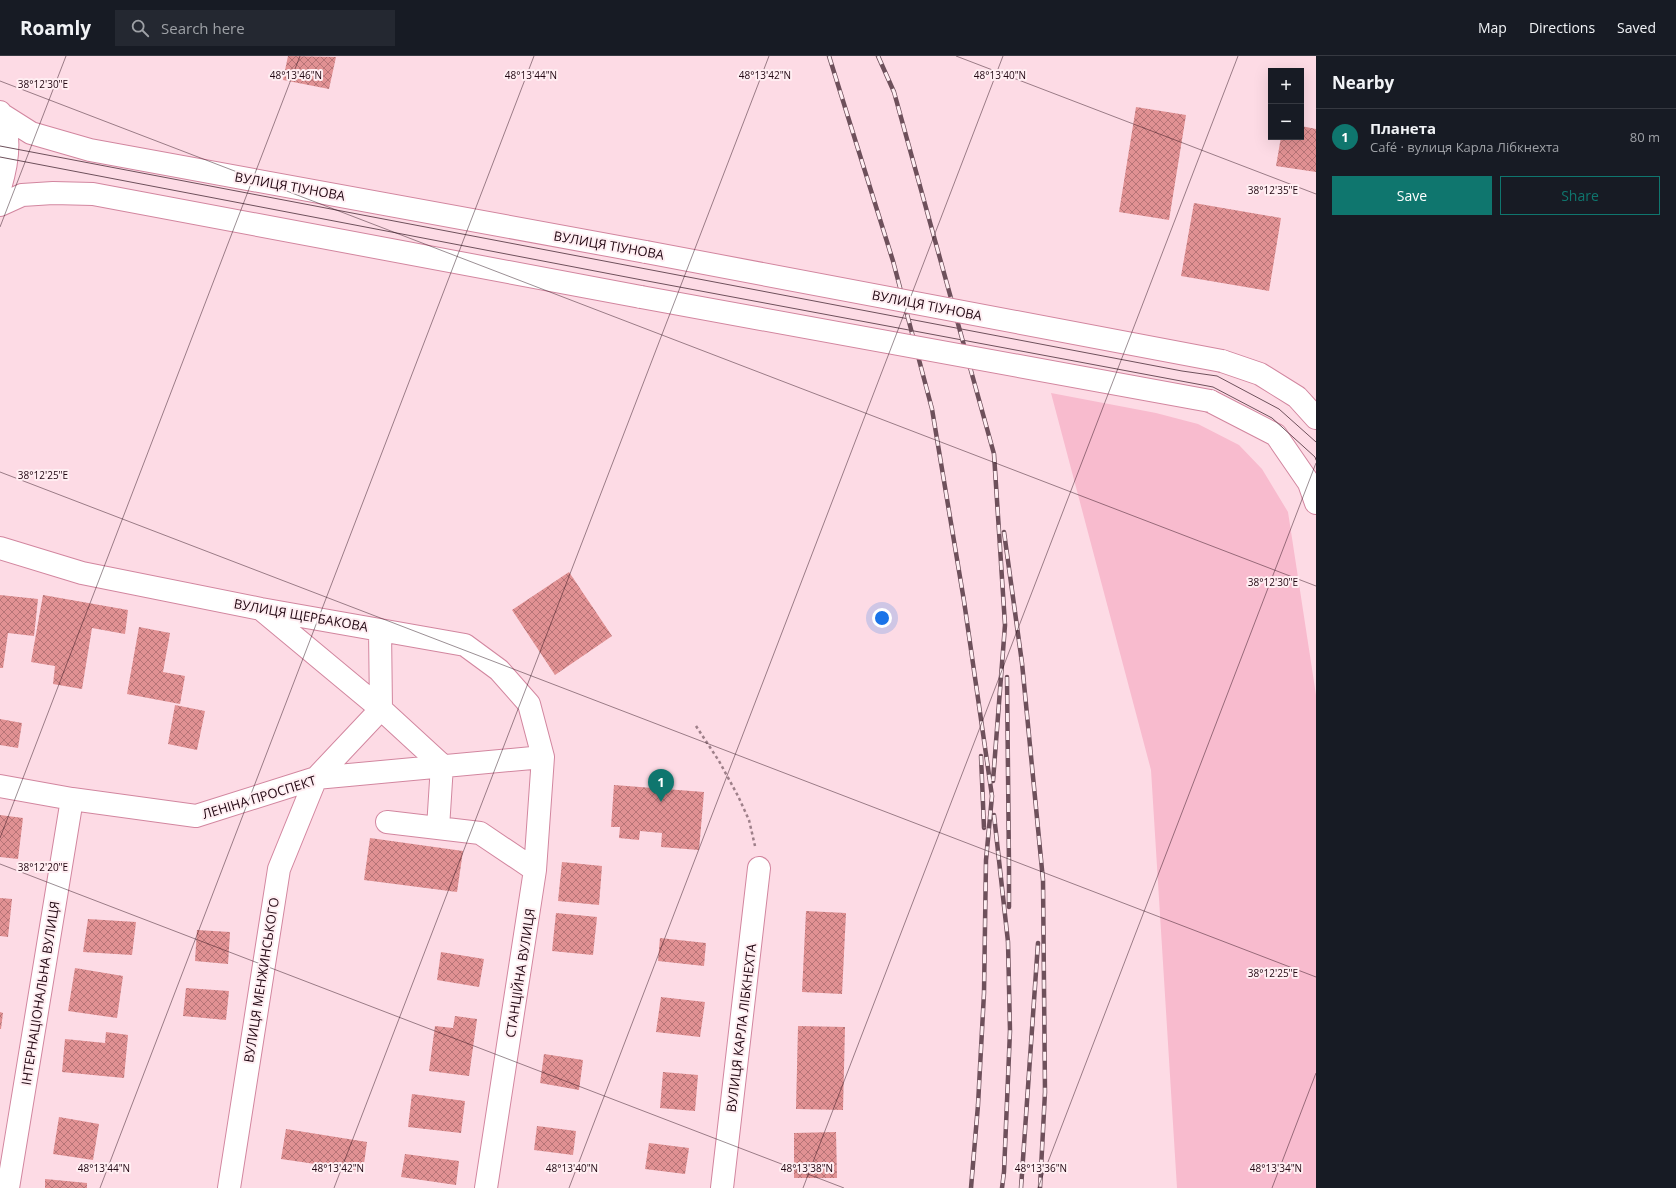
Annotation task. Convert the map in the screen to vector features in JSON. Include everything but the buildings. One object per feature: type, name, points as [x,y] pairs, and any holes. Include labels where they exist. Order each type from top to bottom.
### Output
[{"type":"street","points":[[0,188],[7,165],[7,140],[1,113]]},
{"type":"street","name":"ВУЛИЦЯ ТІУНОВА","points":[[1,113],[31,133],[90,150],[646,252],[1222,361],[1260,374],[1298,397],[1316,418]]},
{"type":"street","points":[[0,205],[22,195],[53,193],[93,194],[641,297],[1210,400],[1276,435],[1309,483],[1316,503]]},
{"type":"street","name":"ВУЛИЦЯ ЩЕРБАКОВА","points":[[0,548],[82,573],[261,609],[465,645],[499,670],[529,704],[543,757]]},
{"type":"street","points":[[261,609],[381,709],[442,765],[438,828]]},
{"type":"street","points":[[316,778],[381,709],[380,630]]},
{"type":"street","name":"ЛЕНІНА ПРОСПЕКТ","points":[[0,786],[72,799],[196,816],[316,778],[442,765],[543,757]]},
{"type":"street","name":"СТАНЦІЙНА ВУЛИЦЯ","points":[[486,1188],[535,870],[543,757]]},
{"type":"street","name":"ВУЛИЦЯ МЕНЖИНСЬКОГО","points":[[229,1188],[279,869],[316,778]]},
{"type":"street","name":"ІНТЕРНАЦІОНАЛЬНА ВУЛИЦЯ","points":[[8,1188],[72,799]]},
{"type":"street","points":[[387,822],[480,833],[535,870]]},
{"type":"street","name":"ВУЛИЦЯ КАРЛА ЛІБКНЕХТА","points":[[722,1188],[759,868]]},
{"type":"path","points":[[696,726],[719,761],[749,820],[759,868]]},
{"type":"shaded area","points":[[1051,393],[1156,413],[1198,424],[1239,445],[1262,469],[1288,512],[1316,695],[1316,1188],[1177,1188],[1151,770]]},
{"type":"tram line","points":[[0,146],[1182,371],[1217,376],[1279,409],[1316,442]]},
{"type":"tram line","points":[[0,157],[642,280],[1213,387],[1272,418],[1315,457],[1316,460]]},
{"type":"railway","points":[[829,56],[893,261],[932,409],[964,601],[992,796],[986,860],[984,993],[978,1105],[971,1188]]},
{"type":"railway","points":[[878,56],[894,92],[994,454],[1005,625],[993,781]]},
{"type":"railway","points":[[1004,532],[1022,663],[1043,880],[1045,1092],[1040,1188]]},
{"type":"railway","points":[[1007,677],[1009,907]]},
{"type":"railway","points":[[981,756],[984,828]]},
{"type":"railway","points":[[994,815],[1008,942],[1010,1031],[1002,1188]]},
{"type":"railway","points":[[1021,1188],[1038,943]]},
{"type":"place","name":"Планета","points":[[661,802]]}]
